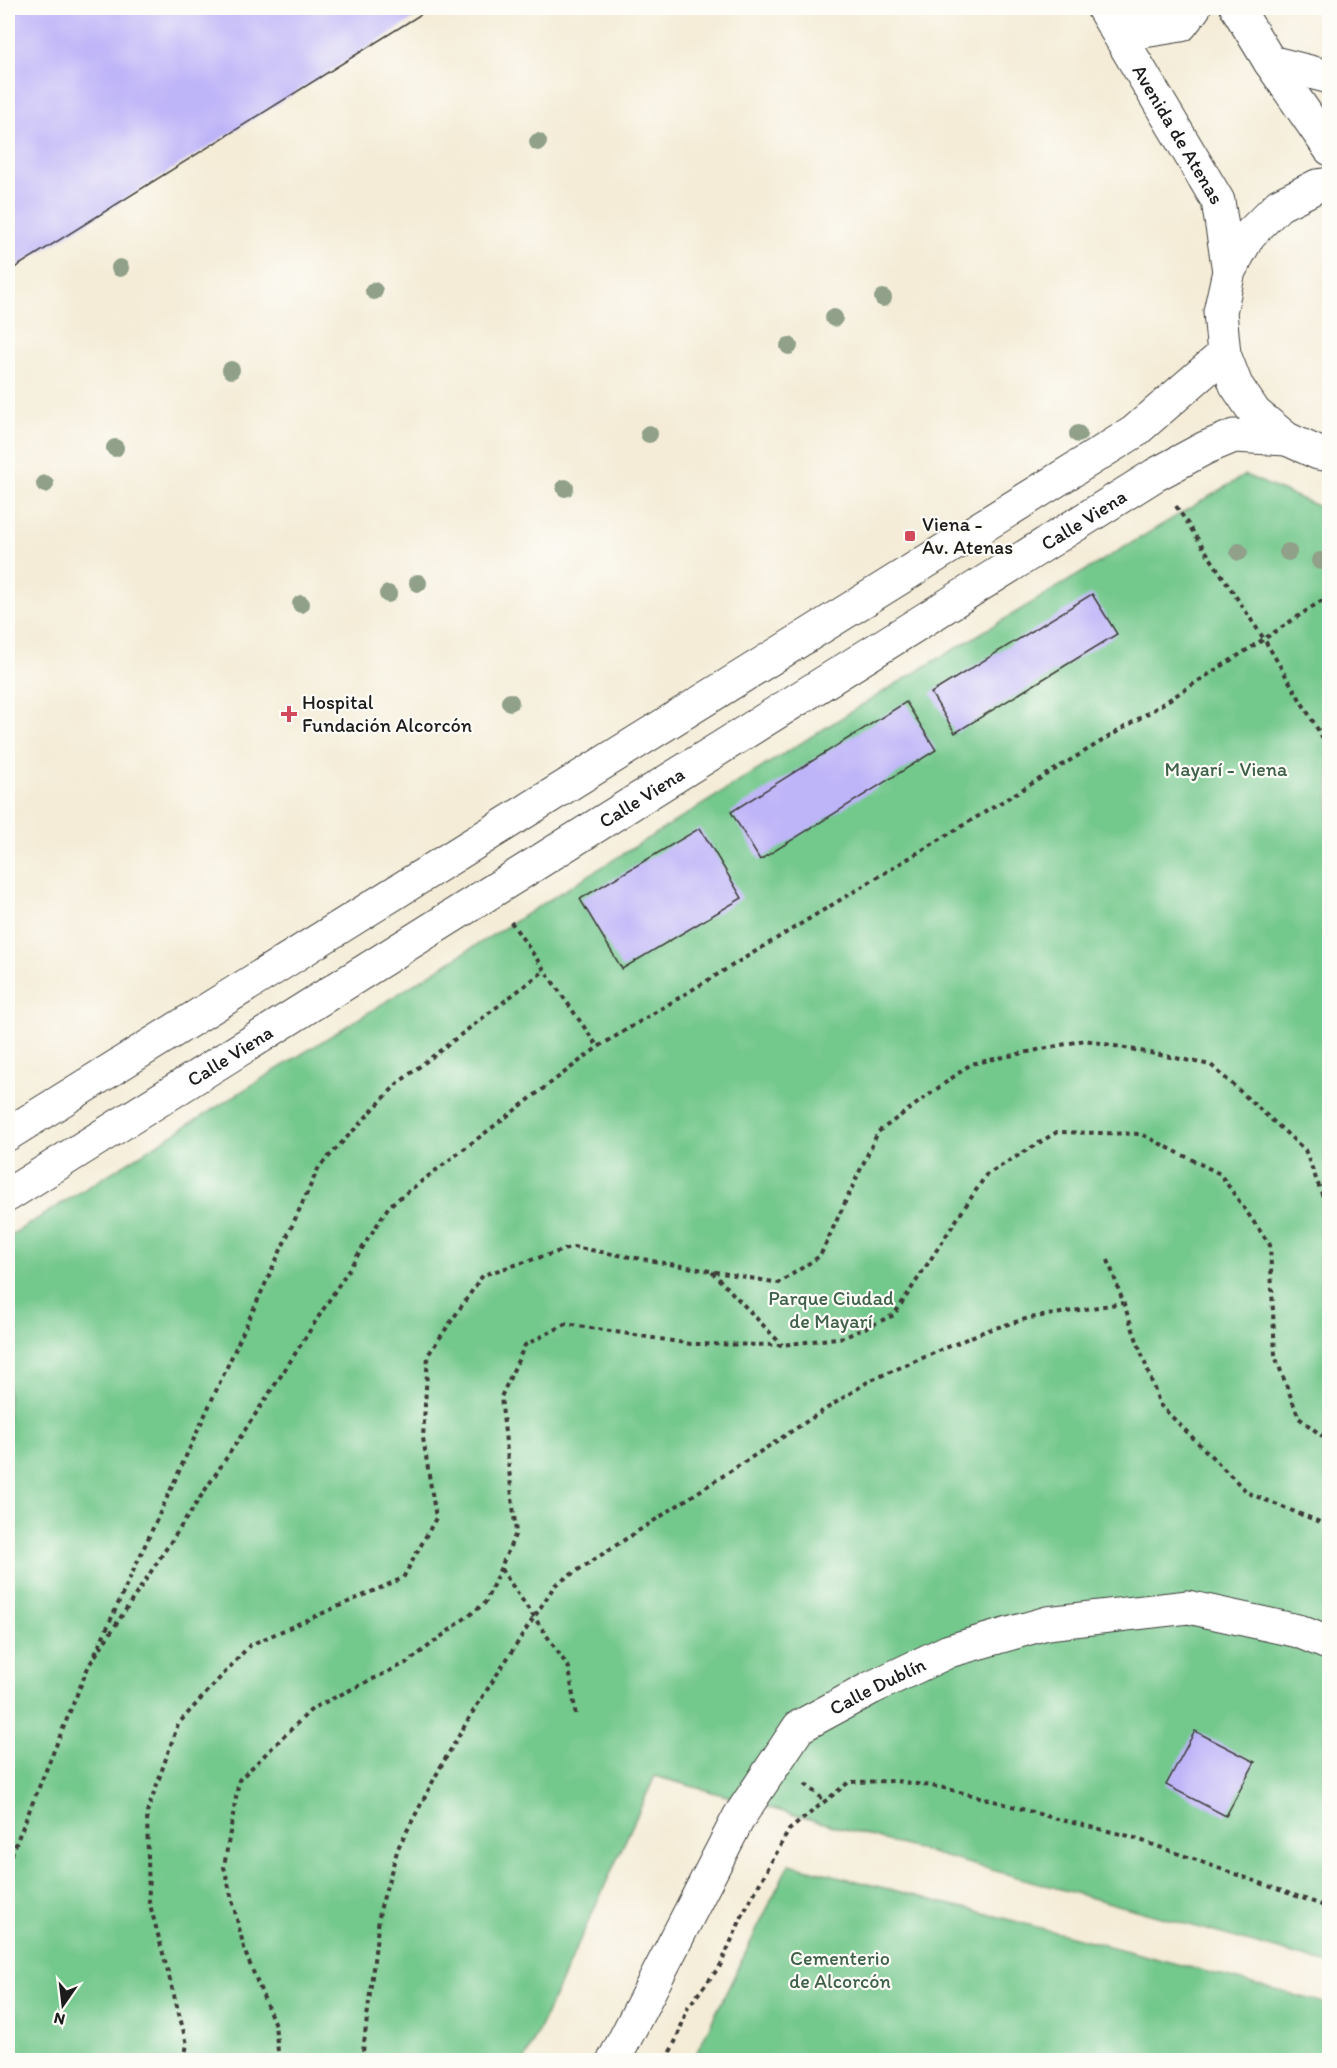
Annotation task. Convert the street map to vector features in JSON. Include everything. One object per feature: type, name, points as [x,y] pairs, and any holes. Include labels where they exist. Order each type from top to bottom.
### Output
[{"type":"street","points":[[1107,14],[1144,31],[1181,25],[1194,8]]},
{"type":"street","points":[[1237,8],[1270,62],[1329,149]]},
{"type":"street","name":"Avenida de Atenas","points":[[1107,14],[1218,201],[1228,271]]},
{"type":"street","points":[[1270,62],[1329,77]]},
{"type":"street","points":[[1329,184],[1317,186],[1279,206],[1249,235],[1228,271],[1220,312],[1224,354],[1236,385],[1255,413],[1287,439],[1318,453],[1329,455]]},
{"type":"street","points":[[8,1134],[1134,432],[1224,354]]},
{"type":"street","name":"Calle Viena","points":[[8,1195],[1155,475],[1205,448],[1234,436],[1287,439]]},
{"type":"street","name":"Calle Dublín","points":[[614,2061],[739,1816],[799,1727],[871,1688],[949,1651],[1047,1623],[1188,1607],[1298,1631],[1329,1644]]},
{"type":"path","points":[[1155,475],[1264,639],[1329,750]]},
{"type":"path","points":[[89,1665],[286,1368],[388,1206],[598,1047],[1153,710],[1329,596]]},
{"type":"path","points":[[491,893],[598,1047]]},
{"type":"path","points":[[8,1863],[89,1665],[320,1167],[398,1083],[544,970]]},
{"type":"path","points":[[184,2061],[187,2044],[149,1901],[148,1879],[147,1813],[178,1724],[250,1645],[403,1578],[436,1518],[423,1438],[428,1355],[483,1275],[573,1247],[780,1283],[820,1256],[878,1132],[971,1064],[1085,1040],[1211,1065],[1305,1150],[1329,1215]]},
{"type":"path","points":[[279,2061],[275,2025],[245,1952],[224,1867],[239,1780],[313,1708],[408,1662],[485,1603],[516,1533],[501,1397],[525,1346],[566,1324],[691,1344],[782,1345],[845,1337],[894,1315],[986,1174],[1057,1132],[1141,1134],[1220,1174],[1270,1245],[1275,1356],[1299,1418],[1329,1442]]},
{"type":"path","points":[[1108,1260],[1160,1405],[1248,1493],[1329,1527]]},
{"type":"path","points":[[711,1272],[782,1345]]},
{"type":"path","points":[[362,2061],[380,1910],[398,1848],[441,1766],[469,1719],[555,1585],[870,1381],[985,1331],[1029,1318],[1123,1303]]},
{"type":"path","points":[[501,1568],[569,1668],[576,1717]]},
{"type":"path","points":[[666,2061],[688,2007],[720,1966],[744,1912],[789,1830],[849,1782],[897,1781],[944,1788],[992,1800],[1053,1818],[1129,1836],[1329,1908]]},
{"type":"green space","name":"Parque Ciudad de Mayarí","points":[[1245,475],[1329,511],[1329,1964],[655,1776],[525,2060],[8,2060],[8,1237],[891,687]]},
{"type":"green space","name":"Cementerio de Alcorcón","points":[[789,1864],[1329,2004],[1329,2060],[693,2060]]},
{"type":"building","points":[[8,8],[431,8],[8,272]]},
{"type":"building","points":[[1092,594],[1117,634],[955,733],[931,693]]},
{"type":"building","points":[[906,702],[936,750],[760,860],[731,812]]},
{"type":"building","points":[[700,828],[742,898],[622,969],[580,899]]},
{"type":"building","points":[[1195,1731],[1255,1762],[1226,1816],[1166,1785]]},
{"type":"place","name":"Viena - Av. Atenas","points":[[910,536]]},
{"type":"place","name":"Hospital Fundación Alcorcón","points":[[289,714]]},
{"type":"park label","name":"Mayarí - Viena","points":[[1226,769]]}]
